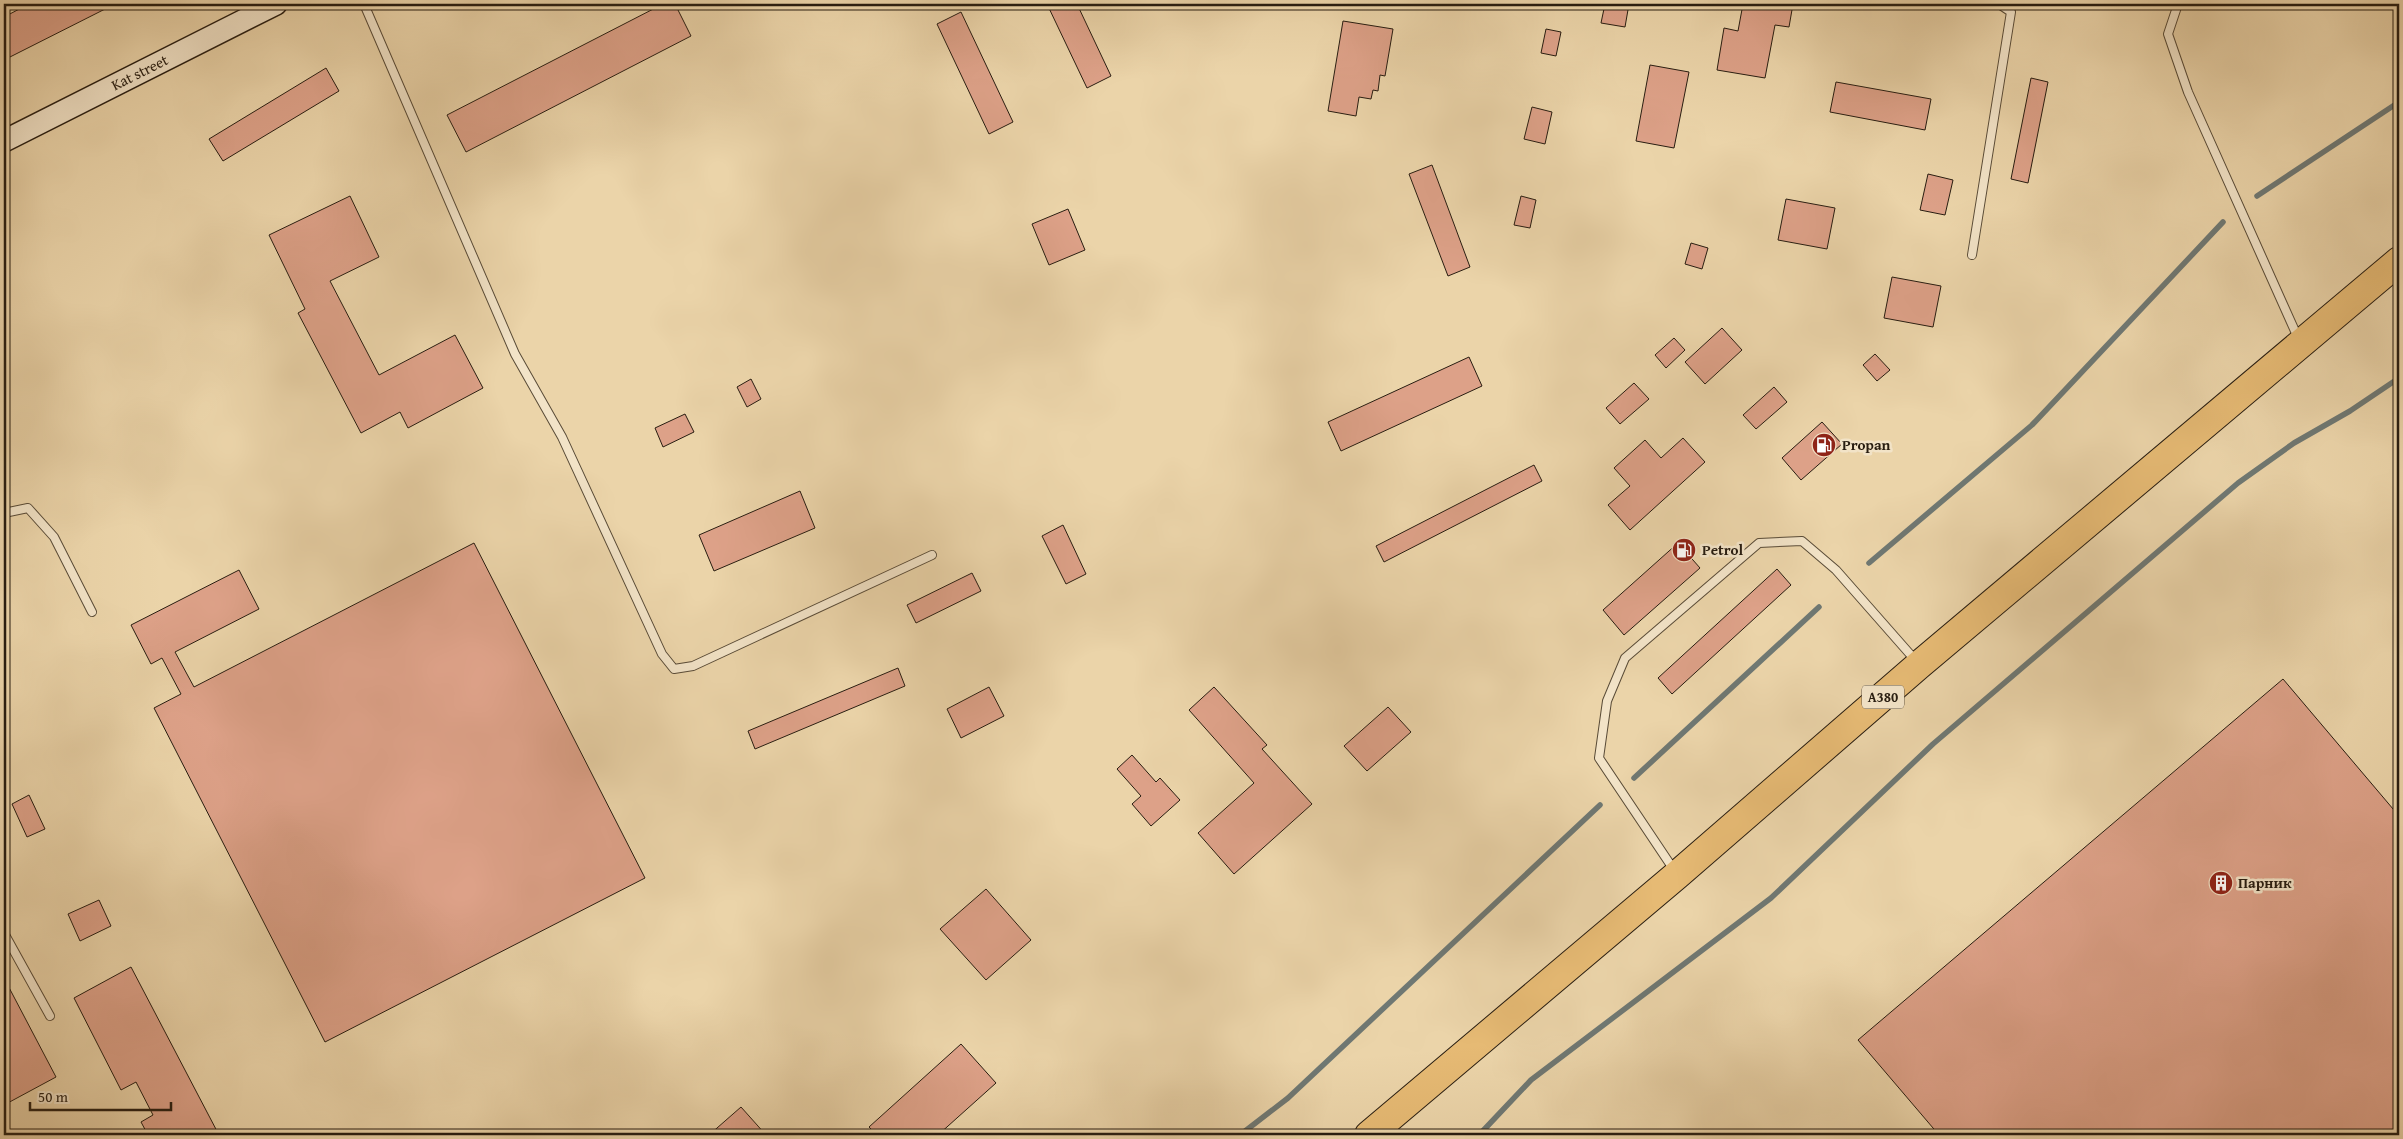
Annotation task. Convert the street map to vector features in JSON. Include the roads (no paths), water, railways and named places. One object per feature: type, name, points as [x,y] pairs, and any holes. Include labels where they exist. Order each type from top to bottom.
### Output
[{"type":"highway","name":"A380","points":[[1369,1135],[1677,876],[1920,665],[2399,261]]},
{"type":"street","name":"Kat street","points":[[4,140],[276,4]]},
{"type":"lane","points":[[364,4],[515,354],[562,437],[662,654],[674,669],[693,666],[932,555]]},
{"type":"lane","points":[[1972,255],[2004,44],[2011,12],[1999,4]]},
{"type":"lane","points":[[2178,4],[2168,34],[2188,92],[2301,344]]},
{"type":"lane","points":[[4,513],[28,508],[54,537],[92,612]]},
{"type":"lane","points":[[1677,876],[1599,758],[1607,702],[1624,658],[1758,542],[1802,541],[1836,570],[1920,665]]},
{"type":"lane","points":[[4,933],[50,1016]]},
{"type":"waterway","points":[[2257,196],[2399,102]]},
{"type":"waterway","points":[[1869,563],[2032,425],[2223,222]]},
{"type":"waterway","points":[[1479,1135],[1531,1080],[1771,898],[1933,744],[2238,483],[2294,443],[2350,411],[2399,378]]},
{"type":"waterway","points":[[1634,778],[1819,607]]},
{"type":"waterway","points":[[1240,1135],[1288,1098],[1600,805]]},
{"type":"place","name":"Propan","points":[[1824,445]]},
{"type":"place","name":"Petrol","points":[[1684,550]]},
{"type":"place","name":"Парник","points":[[2221,883]]}]
